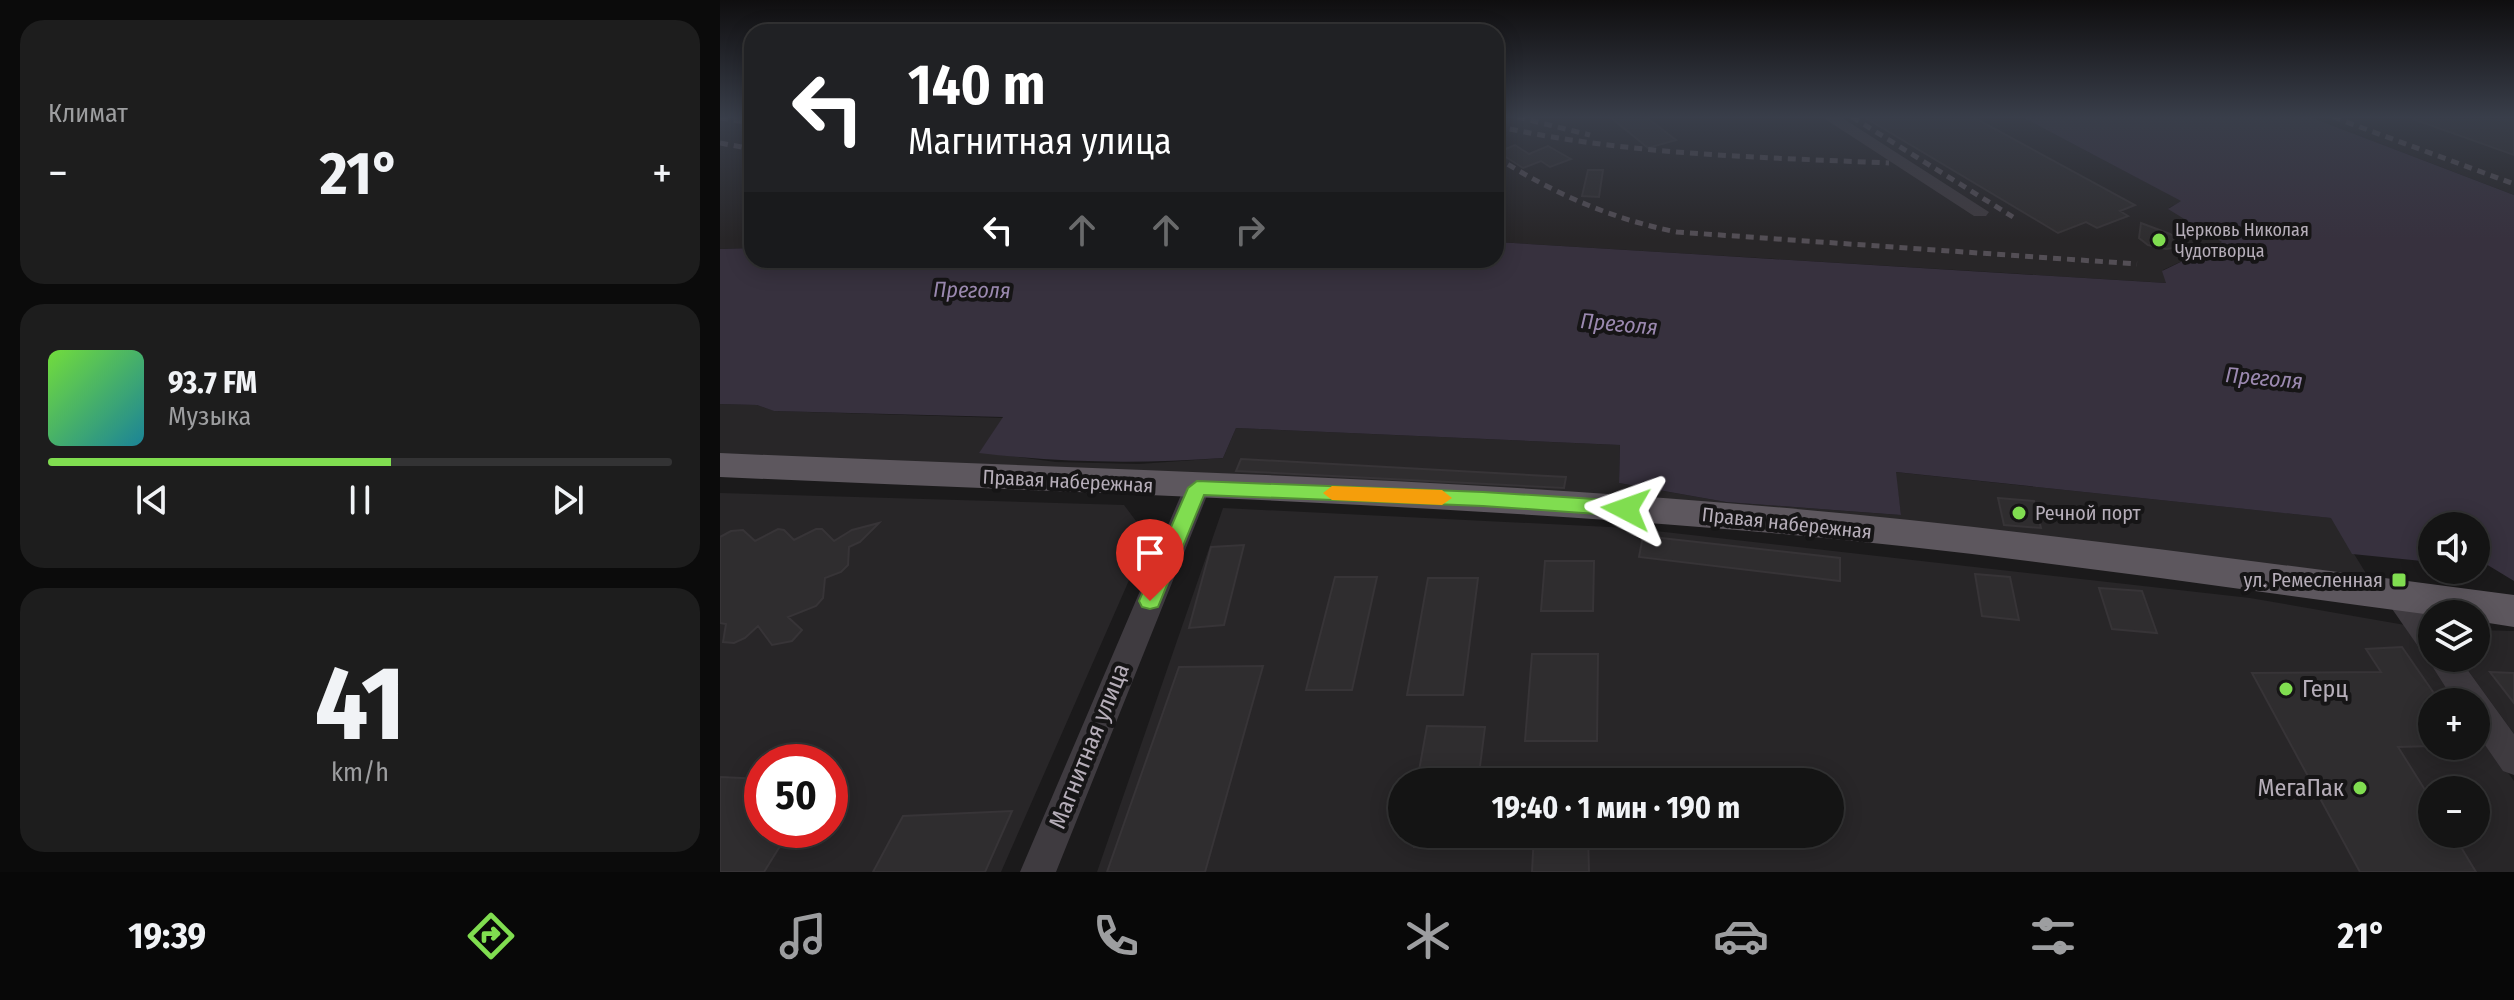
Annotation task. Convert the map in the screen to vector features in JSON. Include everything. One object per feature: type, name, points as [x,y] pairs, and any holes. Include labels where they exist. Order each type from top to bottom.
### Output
[{"type":"main road","name":"Правая набережная","points":[[720,465],[1483,499],[1716,515],[2065,551],[2514,611]]},
{"type":"street","points":[[1894,158],[1980,212]]},
{"type":"street","name":"Магнитная улица","points":[[1038,872],[1197,488]]},
{"type":"street","points":[[2398,595],[2418,623]]},
{"type":"street","points":[[2490,726],[2514,760]]},
{"type":"shaded area","points":[[720,158],[744,158],[744,248],[720,249]]},
{"type":"shaded area","points":[[1504,158],[2100,158],[2182,201],[2169,208],[2223,242],[2163,270],[2167,283],[1504,242]]},
{"type":"shaded area","points":[[2416,158],[2514,158],[2514,195]]},
{"type":"shaded area","points":[[720,404],[757,405],[775,411],[1005,418],[980,452],[1056,462],[1139,464],[1223,458],[1236,428],[1620,445],[1619,483],[1726,502],[1901,515],[1895,472],[2332,518],[2367,575],[1903,527],[720,456]]},
{"type":"shaded area","points":[[720,493],[1124,505],[1148,537],[1001,872],[720,872]]},
{"type":"shaded area","points":[[1223,508],[1629,528],[2250,598],[2405,625],[2418,644],[2418,672],[2438,672],[2449,688],[2418,688],[2418,760],[2490,760],[2490,747],[2514,781],[2514,872],[1097,872]]},
{"type":"shaded area","points":[[2490,630],[2514,631],[2514,734],[2490,701],[2490,688],[2481,688],[2469,672],[2490,672]]},
{"type":"water","name":"Преголя","points":[[2099,158],[2416,158],[2514,195],[2514,581],[2490,566],[2490,512],[2418,512],[2418,561],[2352,554],[2331,518],[1896,472],[1901,515],[1726,502],[1619,483],[1620,445],[1236,428],[1223,458],[1071,461],[979,453],[1003,417],[774,411],[757,405],[720,404],[720,249],[744,248],[744,268],[1504,268],[1504,242],[2166,283],[2162,271],[2222,242],[2168,209],[2181,201]]},
{"type":"building","points":[[1507,158],[1571,159],[1550,167],[1541,161],[1523,168]]},
{"type":"building","points":[[1932,158],[2048,158],[2135,205],[2120,211],[2128,216],[2097,228],[2086,222],[2058,233]]},
{"type":"building","points":[[1588,170],[1603,170],[1599,197],[1582,196]]},
{"type":"building","name":"Церковь Николая Чудотворца","points":[[2141,223],[2170,234],[2187,246],[2166,249],[2148,245],[2139,238]]},
{"type":"building","points":[[1241,459],[1566,477],[1564,488],[1236,471]]},
{"type":"building","name":"Речной порт","points":[[1998,498],[2034,501],[2041,528],[2004,525]]},
{"type":"building","points":[[879,523],[860,542],[849,547],[848,565],[841,572],[825,578],[823,598],[816,606],[788,617],[802,630],[792,641],[772,645],[758,626],[745,638],[734,643],[723,642],[726,624],[720,623],[720,537],[731,531],[743,530],[755,541],[778,529],[784,530],[794,540],[822,529],[834,541],[852,530]]},
{"type":"building","points":[[1643,536],[1840,558],[1840,581],[1639,557]]},
{"type":"building","points":[[1244,545],[1224,625],[1189,628],[1211,547]]},
{"type":"building","points":[[1545,561],[1594,561],[1593,611],[1541,611]]},
{"type":"building","points":[[1975,574],[2010,577],[2019,620],[1982,616]]},
{"type":"building","points":[[1335,577],[1377,577],[1352,690],[1306,690]]},
{"type":"building","points":[[1428,578],[1478,578],[1463,695],[1407,695]]},
{"type":"building","points":[[2099,588],[2142,591],[2157,633],[2112,629]]},
{"type":"building","points":[[2402,647],[2430,688],[2418,688],[2418,746],[2398,747],[2418,779],[2418,848],[2461,848],[2476,872],[2360,872],[2252,673],[2381,672],[2366,649]]},
{"type":"building","points":[[1532,654],[1598,654],[1597,741],[1525,741]]},
{"type":"building","points":[[1263,666],[1205,872],[1107,872],[1179,667]]},
{"type":"building","points":[[2490,672],[2514,673],[2514,703]]},
{"type":"building","points":[[1427,726],[1485,727],[1480,768],[1420,768]]},
{"type":"building","points":[[720,777],[744,778],[744,848],[779,848],[764,872],[720,872]]},
{"type":"building","points":[[1012,811],[985,872],[873,872],[903,816]]},
{"type":"building","points":[[1533,848],[1588,848],[1589,872],[1532,872]]},
{"type":"railway","points":[[1777,158],[1889,163]]},
{"type":"railway","points":[[1918,158],[2013,217]]},
{"type":"railway","points":[[2443,158],[2514,184]]},
{"type":"railway","points":[[1504,162],[1583,203],[1629,220],[1677,232],[2137,264]]},
{"type":"slow traffic","points":[[1332,493],[1442,498]]},
{"type":"place","name":"Церковь Николая Чудотворца","points":[[2159,240]]},
{"type":"place","name":"Речной порт","points":[[2019,513]]},
{"type":"place","name":"ул. Ремесленная","points":[[2399,580]]},
{"type":"place","name":"Герц","points":[[2286,689]]},
{"type":"place","name":"МегаПак","points":[[2360,788]]},
{"type":"route","points":[[1150,601],[1197,488],[1483,499],[1626,509]]}]
